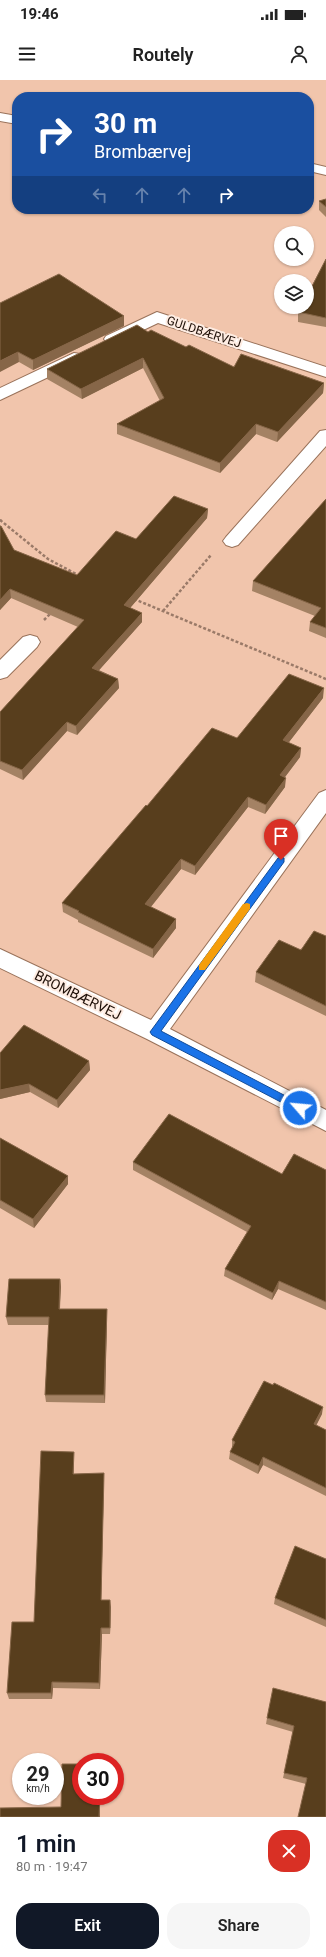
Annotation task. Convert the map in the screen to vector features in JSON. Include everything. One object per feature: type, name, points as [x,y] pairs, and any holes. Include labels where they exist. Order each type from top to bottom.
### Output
[{"type":"street","points":[[0,118],[12,119]]},
{"type":"street","points":[[314,168],[326,171]]},
{"type":"street","name":"GULDBÆRVEJ","points":[[0,395],[157,317],[326,372]]},
{"type":"street","points":[[232,542],[326,435]]},
{"type":"street","points":[[0,672],[30,642]]},
{"type":"street","points":[[155,1032],[326,798]]},
{"type":"street","name":"BROMBÆRVEJ","points":[[0,958],[155,1032],[326,1121]]},
{"type":"path","points":[[0,520],[48,559],[84,579]]},
{"type":"path","points":[[163,611],[223,542],[232,542]]},
{"type":"path","points":[[127,596],[326,680]]},
{"type":"path","points":[[30,642],[34,631],[54,610]]},
{"type":"building","points":[[326,199],[326,207],[319,201]]},
{"type":"building","points":[[326,259],[326,318],[307,314],[314,314],[314,282]]},
{"type":"building","points":[[59,274],[124,316],[33,360],[18,352],[0,361],[0,303]]},
{"type":"building","points":[[137,325],[148,332],[151,330],[186,347],[189,345],[234,367],[241,354],[324,383],[278,432],[256,424],[220,463],[117,424],[164,398],[143,358],[81,389],[47,369]]},
{"type":"building","points":[[174,496],[208,509],[124,605],[142,613],[92,668],[118,679],[76,726],[67,722],[22,770],[0,761],[0,712],[84,620],[10,589],[0,600],[0,526],[14,550],[77,575],[116,531],[136,539]]},
{"type":"building","points":[[326,499],[326,628],[310,622],[321,608],[253,581]]},
{"type":"building","points":[[289,674],[324,688],[283,740],[301,748],[280,775],[286,778],[266,805],[248,797],[195,866],[181,859],[145,904],[176,919],[153,949],[62,903],[146,805],[147,806],[212,728],[237,738]]},
{"type":"building","points":[[314,931],[326,936],[326,1006],[256,972],[279,940],[301,950]]},
{"type":"building","points":[[24,1025],[89,1061],[57,1100],[29,1084],[0,1090],[0,1053]]},
{"type":"building","points":[[169,1114],[282,1174],[294,1154],[326,1170],[326,1302],[279,1281],[273,1293],[225,1269],[251,1226],[133,1162]]},
{"type":"building","points":[[0,1138],[68,1176],[33,1219],[0,1200]]},
{"type":"building","points":[[9,1279],[60,1279],[59,1309],[107,1309],[104,1395],[45,1395],[49,1317],[6,1317]]},
{"type":"building","points":[[264,1381],[273,1385],[274,1383],[323,1407],[314,1424],[326,1430],[326,1488],[263,1457],[259,1466],[230,1452],[235,1442],[232,1440]]},
{"type":"building","points":[[41,1451],[74,1452],[73,1474],[104,1473],[101,1600],[110,1600],[110,1628],[101,1628],[99,1683],[52,1682],[51,1693],[7,1693],[12,1622],[34,1622]]},
{"type":"building","points":[[295,1546],[326,1559],[326,1620],[275,1598]]},
{"type":"building","points":[[273,1688],[326,1702],[326,1817],[298,1817],[307,1778],[284,1773],[294,1726],[267,1718]]},
{"type":"building","points":[[64,1764],[72,1764],[72,1805],[100,1805],[99,1817],[0,1817],[0,1808],[61,1807],[61,1805],[64,1805]]},
{"type":"slow traffic","points":[[202,968],[247,907]]},
{"type":"route","points":[[281,860],[155,1032],[300,1108]]}]
